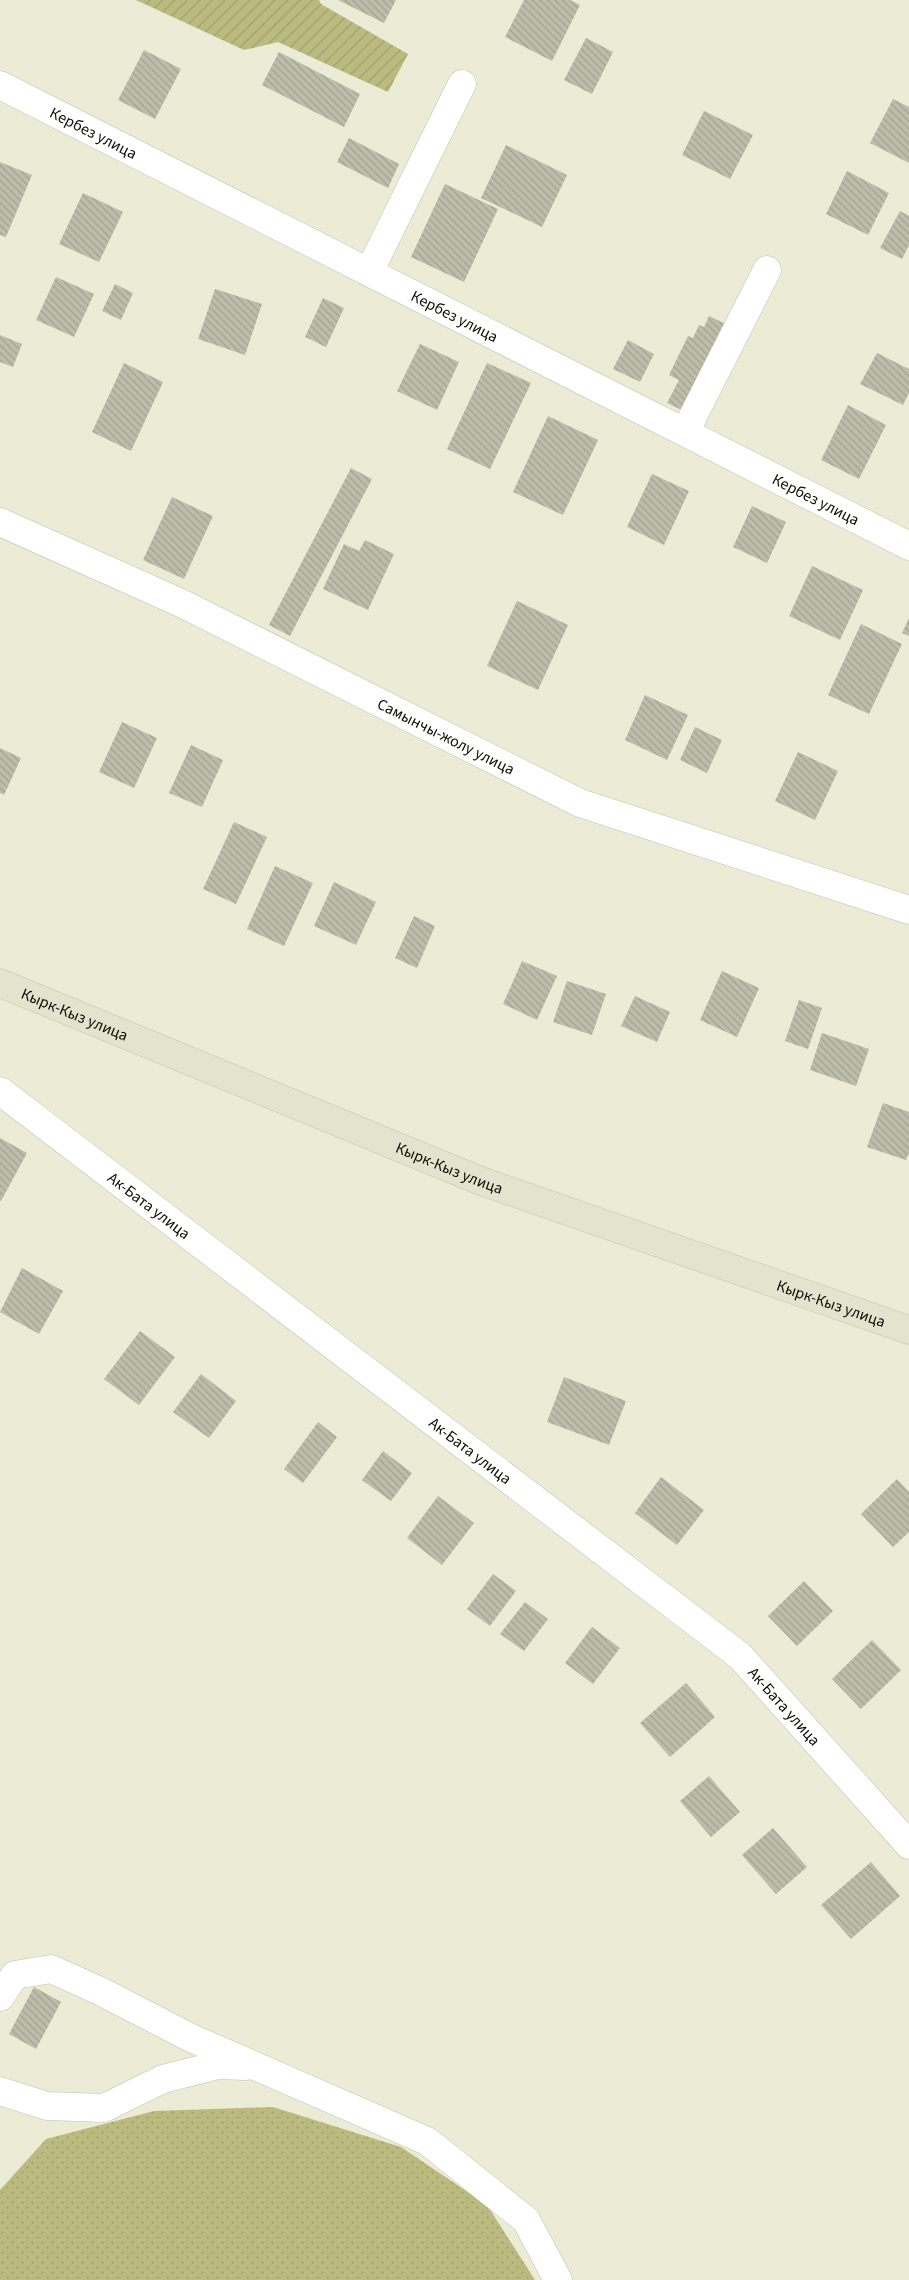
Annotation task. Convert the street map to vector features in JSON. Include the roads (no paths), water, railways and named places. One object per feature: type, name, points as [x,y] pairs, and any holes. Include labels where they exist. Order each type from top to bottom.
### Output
[{"type":"street","points":[[368,272],[462,84]]},
{"type":"street","name":"Кербез улица","points":[[0,85],[909,546]]},
{"type":"street","points":[[685,432],[767,270]]},
{"type":"street","name":"Самынчы-жолу улица","points":[[0,522],[181,603],[580,802],[909,910]]},
{"type":"street","name":"Кырк-Кыз улица","points":[[0,983],[481,1181],[909,1330]]},
{"type":"street","name":"Ак-Бата улица","points":[[0,1090],[740,1656],[909,1845]]},
{"type":"street","points":[[0,1997],[15,1975],[51,1970],[100,1991],[191,2038],[427,2141],[526,2220],[558,2280]]},
{"type":"street","points":[[0,2090],[47,2106],[104,2108],[163,2079],[218,2065],[255,2066]]}]
